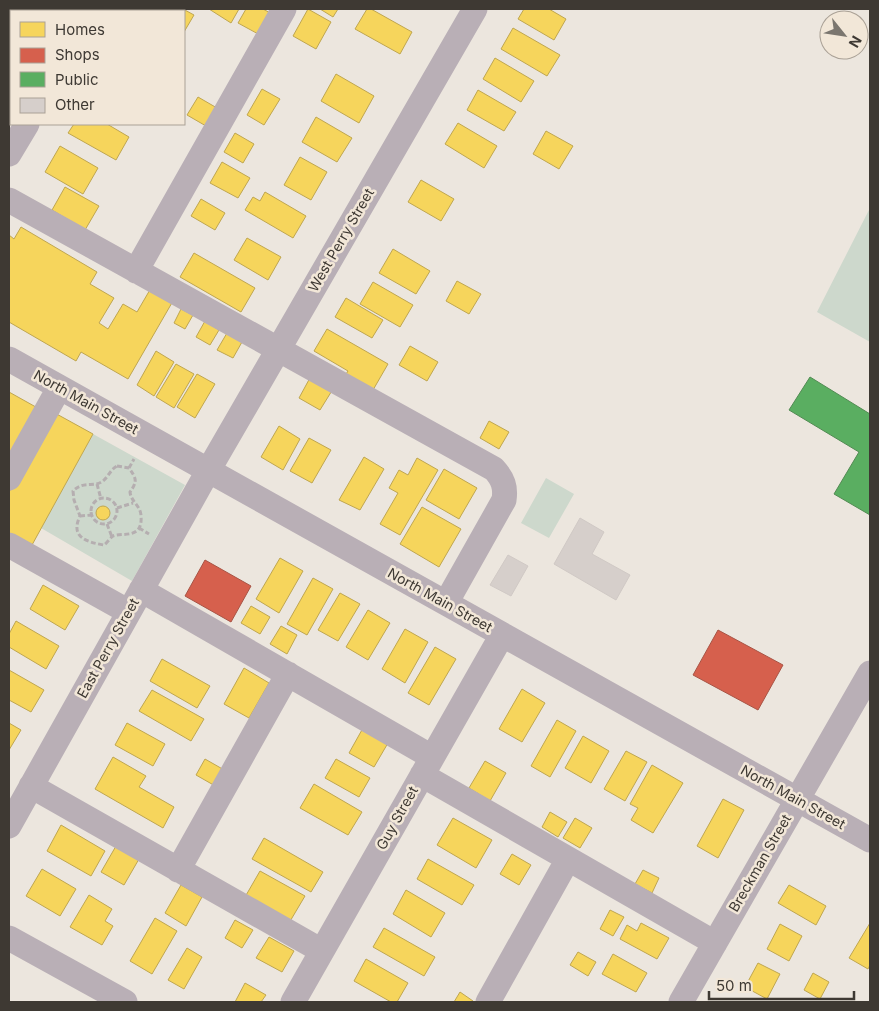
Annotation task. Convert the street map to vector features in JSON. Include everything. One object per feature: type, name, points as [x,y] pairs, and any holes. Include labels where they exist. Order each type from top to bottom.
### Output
[{"type":"street","points":[[136,271],[284,9]]},
{"type":"street","name":"West Perry Street","points":[[208,471],[474,9]]},
{"type":"street","points":[[9,154],[26,125]]},
{"type":"street","points":[[9,200],[494,469],[501,476],[506,490],[504,500],[446,603]]},
{"type":"street","name":"North Main Street","points":[[9,359],[870,840]]},
{"type":"street","points":[[9,478],[59,388]]},
{"type":"street","name":"East Perry Street","points":[[9,826],[208,471]]},
{"type":"street","points":[[9,544],[129,612]]},
{"type":"street","points":[[141,590],[288,674],[568,859],[715,943]]},
{"type":"street","name":"Guy Street","points":[[293,1002],[502,635]]},
{"type":"street","name":"Breckman Street","points":[[681,1002],[870,673]]},
{"type":"street","points":[[178,870],[288,674]]},
{"type":"street","points":[[31,786],[322,951]]},
{"type":"street","points":[[488,1002],[568,859]]},
{"type":"street","points":[[9,938],[125,1002]]},
{"type":"path","points":[[129,468],[134,459]]},
{"type":"path","points":[[117,466],[129,468],[136,478],[136,484],[130,492],[133,503],[139,508],[141,517],[139,528],[131,534],[112,538],[104,545],[87,542],[76,532],[75,526],[80,516],[74,500],[74,491],[85,484],[97,484],[103,481],[113,468],[117,466]]},
{"type":"path","points":[[97,484],[100,499]]},
{"type":"path","points":[[92,515],[94,504],[100,499],[112,501],[116,508],[116,516],[108,524]]},
{"type":"path","points":[[116,508],[133,503]]},
{"type":"path","points":[[80,516],[92,515]]},
{"type":"path","points":[[92,515],[99,523],[108,524]]},
{"type":"path","points":[[108,524],[112,538]]},
{"type":"shaded area","points":[[870,208],[870,342],[817,312]]},
{"type":"shaded area","points":[[93,434],[185,485],[132,581],[41,528]]},
{"type":"shaded area","points":[[546,478],[574,494],[549,538],[521,523]]},
{"type":"building: Homes","points":[[9,9],[38,10],[10,10],[9,21]]},
{"type":"building: Homes","points":[[183,9],[185,10],[144,10]]},
{"type":"building: Homes","points":[[209,9],[239,9],[231,23]]},
{"type":"building: Homes","points":[[246,9],[263,9],[272,14],[260,35],[238,23]]},
{"type":"building: Homes","points":[[308,9],[331,22],[316,49],[293,36]]},
{"type":"building: Homes","points":[[320,9],[338,9],[333,17]]},
{"type":"building: Homes","points":[[367,9],[371,9],[412,32],[400,54],[355,29]]},
{"type":"building: Homes","points":[[524,9],[549,9],[566,19],[554,40],[518,19]]},
{"type":"building: Homes","points":[[185,10],[194,15],[185,30]]},
{"type":"building: Homes","points":[[513,28],[560,55],[547,76],[501,49]]},
{"type":"building: Homes","points":[[9,50],[10,78],[9,78]]},
{"type":"building: Homes","points":[[495,58],[534,81],[521,102],[483,79]]},
{"type":"building: Homes","points":[[336,74],[374,96],[359,123],[321,101]]},
{"type":"building: Homes","points":[[262,89],[280,99],[264,125],[247,115]]},
{"type":"building: Homes","points":[[478,90],[516,112],[504,131],[467,110]]},
{"type":"building: Homes","points":[[198,97],[217,108],[206,126],[187,115]]},
{"type":"building: Homes","points":[[316,117],[352,138],[337,162],[302,142]]},
{"type":"building: Homes","points":[[458,123],[497,146],[484,168],[445,144]]},
{"type":"building: Homes","points":[[73,125],[109,125],[129,137],[116,160],[68,133]]},
{"type":"building: Homes","points":[[546,131],[573,146],[559,169],[533,154]]},
{"type":"building: Homes","points":[[235,133],[254,144],[243,163],[224,152]]},
{"type":"building: Homes","points":[[60,146],[98,168],[83,194],[45,172]]},
{"type":"building: Homes","points":[[300,157],[327,172],[311,200],[284,185]]},
{"type":"building: Homes","points":[[222,162],[250,178],[238,198],[210,183]]},
{"type":"building: Homes","points":[[421,180],[454,199],[441,221],[408,202]]},
{"type":"building: Homes","points":[[65,187],[99,206],[85,230],[52,210]]},
{"type":"building: Homes","points":[[265,192],[306,216],[293,238],[245,210],[253,197],[260,201]]},
{"type":"building: Homes","points":[[201,199],[225,213],[215,230],[191,216]]},
{"type":"building: Homes","points":[[21,227],[97,272],[90,284],[114,298],[99,323],[108,329],[123,304],[137,312],[151,288],[173,301],[128,379],[81,352],[76,361],[9,322],[9,235],[14,239]]},
{"type":"building: Homes","points":[[247,238],[281,257],[268,280],[234,260]]},
{"type":"building: Homes","points":[[393,249],[430,271],[416,294],[379,273]]},
{"type":"building: Homes","points":[[194,253],[255,288],[241,312],[180,277]]},
{"type":"building: Homes","points":[[457,281],[481,294],[469,314],[446,301]]},
{"type":"building: Homes","points":[[373,282],[413,305],[400,327],[360,304]]},
{"type":"building: Homes","points":[[346,298],[383,320],[372,338],[335,317]]},
{"type":"building: Homes","points":[[181,309],[193,315],[185,329],[174,323]]},
{"type":"building: Homes","points":[[205,321],[219,330],[210,345],[196,337]]},
{"type":"building: Homes","points":[[327,329],[388,364],[373,390],[346,374],[348,371],[314,351]]},
{"type":"building: Homes","points":[[227,333],[242,342],[233,358],[217,350]]},
{"type":"building: Homes","points":[[410,346],[438,362],[427,381],[399,365]]},
{"type":"building: Homes","points":[[156,351],[174,362],[154,396],[137,385]]},
{"type":"building: Homes","points":[[176,364],[194,374],[174,408],[156,397]]},
{"type":"building: Homes","points":[[197,374],[215,384],[195,418],[177,407]]},
{"type":"building: Homes","points":[[311,376],[333,389],[320,410],[299,398]]},
{"type":"building: Homes","points":[[9,392],[43,411],[9,471]]},
{"type":"building: Homes","points":[[53,412],[93,434],[32,545],[9,533],[9,492]]},
{"type":"building: Homes","points":[[489,421],[509,432],[499,449],[480,438]]},
{"type":"building: Homes","points":[[279,426],[300,439],[283,470],[261,457]]},
{"type":"building: Homes","points":[[309,438],[331,450],[312,483],[290,471]]},
{"type":"building: Homes","points":[[364,457],[384,469],[360,510],[339,500]]},
{"type":"building: Homes","points":[[417,458],[438,470],[400,535],[380,524],[398,493],[389,488],[399,470],[408,475]]},
{"type":"building: Homes","points":[[444,469],[477,488],[459,519],[426,500]]},
{"type":"building: Homes","points":[[103,506],[108,508],[110,513],[108,518],[103,520],[98,518],[96,513],[98,508]]},
{"type":"building: Homes","points":[[422,507],[461,529],[439,567],[400,544]]},
{"type":"building: Homes","points":[[280,558],[303,571],[279,613],[256,599]]},
{"type":"building: Homes","points":[[313,578],[333,589],[307,635],[287,624]]},
{"type":"building: Homes","points":[[43,585],[79,606],[65,630],[30,609]]},
{"type":"building: Homes","points":[[340,593],[360,604],[338,641],[318,630]]},
{"type":"building: Homes","points":[[251,606],[270,617],[260,634],[241,623]]},
{"type":"building: Homes","points":[[368,610],[390,623],[368,660],[346,647]]},
{"type":"building: Homes","points":[[16,621],[59,646],[46,669],[9,647],[9,634]]},
{"type":"building: Homes","points":[[281,626],[297,635],[287,654],[270,644]]},
{"type":"building: Homes","points":[[405,629],[428,642],[405,683],[382,669]]},
{"type":"building: Homes","points":[[435,647],[456,659],[429,705],[408,693]]},
{"type":"building: Homes","points":[[162,659],[210,686],[197,708],[150,681]]},
{"type":"building: Homes","points":[[244,668],[269,683],[249,718],[224,704]]},
{"type":"building: Homes","points":[[9,670],[44,690],[31,712],[9,700]]},
{"type":"building: Homes","points":[[522,689],[545,703],[522,742],[499,729]]},
{"type":"building: Homes","points":[[152,690],[204,719],[191,741],[139,711]]},
{"type":"building: Homes","points":[[557,720],[576,731],[550,777],[531,766]]},
{"type":"building: Homes","points":[[9,723],[21,730],[9,750]]},
{"type":"building: Homes","points":[[127,723],[165,744],[153,766],[115,745]]},
{"type":"building: Homes","points":[[363,728],[388,743],[374,767],[349,753]]},
{"type":"building: Homes","points":[[583,736],[609,751],[591,783],[565,768]]},
{"type":"building: Homes","points":[[626,751],[647,762],[625,801],[604,789]]},
{"type":"building: Homes","points":[[113,757],[146,776],[139,787],[174,807],[163,828],[95,789]]},
{"type":"building: Homes","points":[[205,759],[226,771],[217,787],[196,775]]},
{"type":"building: Homes","points":[[336,759],[370,778],[359,797],[325,778]]},
{"type":"building: Homes","points":[[485,761],[506,773],[490,801],[469,788]]},
{"type":"building: Homes","points":[[652,765],[683,783],[653,833],[631,820],[638,808],[630,804]]},
{"type":"building: Homes","points":[[314,784],[362,812],[348,835],[300,808]]},
{"type":"building: Homes","points":[[723,799],[744,810],[718,858],[697,846]]},
{"type":"building: Homes","points":[[550,812],[567,822],[558,837],[542,827]]},
{"type":"building: Homes","points":[[453,818],[492,840],[476,868],[437,845]]},
{"type":"building: Homes","points":[[575,818],[592,828],[580,848],[563,838]]},
{"type":"building: Homes","points":[[61,825],[105,851],[91,876],[47,851]]},
{"type":"building: Homes","points":[[264,838],[323,872],[311,892],[252,859]]},
{"type":"building: Homes","points":[[116,846],[139,859],[124,885],[101,872]]},
{"type":"building: Homes","points":[[512,854],[531,865],[519,885],[500,874]]},
{"type":"building: Homes","points":[[428,859],[474,885],[462,905],[417,879]]},
{"type":"building: Homes","points":[[42,869],[76,889],[60,916],[26,896]]},
{"type":"building: Homes","points":[[643,870],[659,878],[652,893],[635,884]]},
{"type":"building: Homes","points":[[260,871],[305,896],[289,923],[245,897]]},
{"type":"building: Homes","points":[[181,885],[202,897],[186,926],[165,913]]},
{"type":"building: Homes","points":[[789,885],[826,906],[816,925],[778,903]]},
{"type":"building: Homes","points":[[406,890],[445,913],[431,937],[393,914]]},
{"type":"building: Homes","points":[[89,895],[112,909],[105,921],[113,926],[102,945],[70,927]]},
{"type":"building: Homes","points":[[610,910],[624,917],[613,936],[600,929]]},
{"type":"building: Homes","points":[[155,918],[177,931],[152,974],[130,961]]},
{"type":"building: Homes","points":[[235,920],[253,930],[242,948],[225,938]]},
{"type":"building: Homes","points":[[641,923],[669,938],[657,959],[620,939],[627,925],[637,931]]},
{"type":"building: Homes","points":[[870,923],[870,965],[868,969],[849,958]]},
{"type":"building: Homes","points":[[780,924],[802,936],[789,961],[767,949]]},
{"type":"building: Homes","points":[[384,928],[435,957],[424,976],[373,947]]},
{"type":"building: Homes","points":[[269,937],[294,951],[282,972],[256,958]]},
{"type":"building: Homes","points":[[187,948],[202,957],[184,989],[168,980]]},
{"type":"building: Homes","points":[[578,952],[596,962],[588,976],[570,965]]},
{"type":"building: Homes","points":[[613,954],[647,973],[636,992],[602,974]]},
{"type":"building: Homes","points":[[366,959],[408,983],[397,1002],[391,1002],[354,981]]},
{"type":"building: Homes","points":[[758,963],[780,974],[767,999],[745,987]]},
{"type":"building: Homes","points":[[813,973],[829,982],[820,999],[804,990]]},
{"type":"building: Homes","points":[[245,983],[266,995],[261,1002],[235,1002]]},
{"type":"building: Homes","points":[[460,992],[473,1001],[454,1002]]},
{"type":"building: Shops","points":[[205,560],[251,586],[231,622],[185,596]]},
{"type":"building: Shops","points":[[718,630],[783,665],[758,710],[693,675]]},
{"type":"building: Public","points":[[810,377],[870,414],[870,515],[834,494],[859,452],[789,410]]},
{"type":"building: Other","points":[[580,518],[604,532],[592,554],[630,575],[616,600],[554,564]]},
{"type":"building: Other","points":[[508,555],[528,566],[511,596],[490,585]]}]
